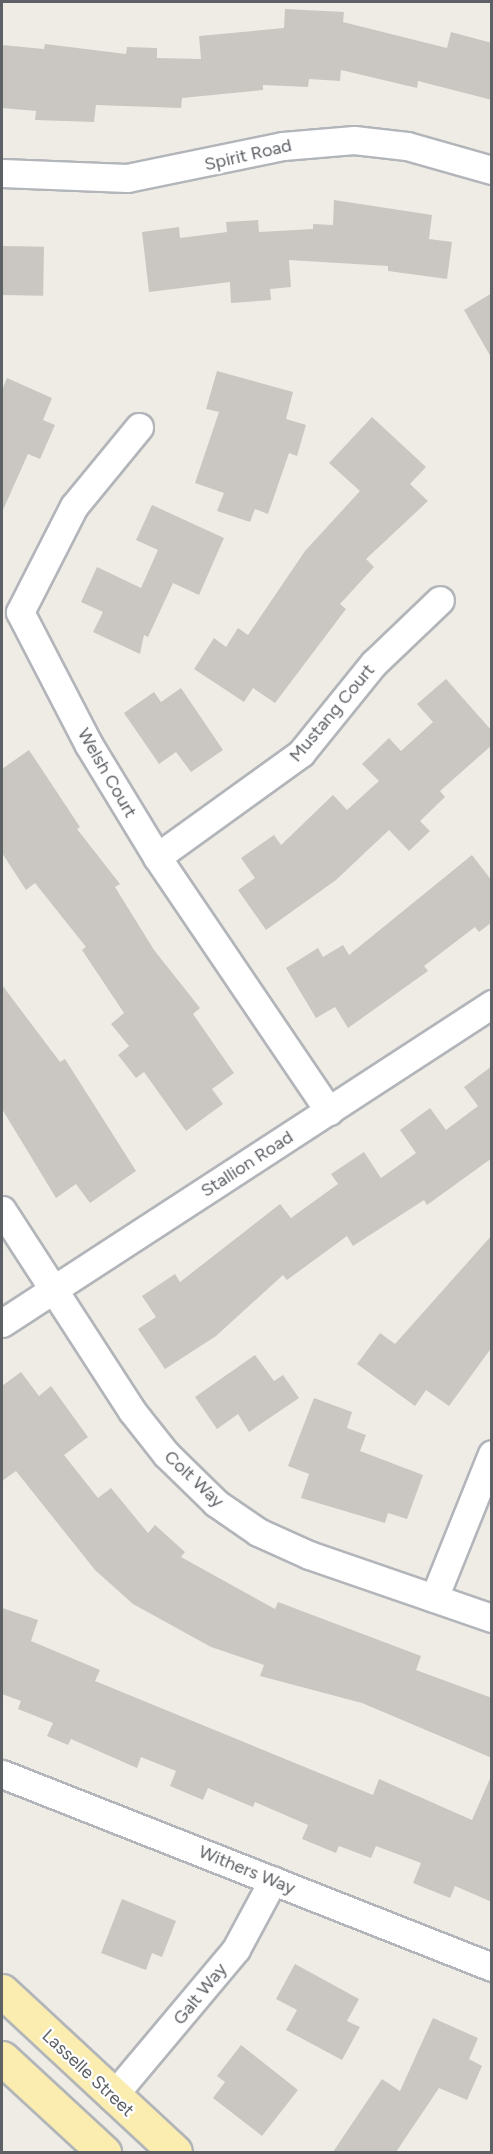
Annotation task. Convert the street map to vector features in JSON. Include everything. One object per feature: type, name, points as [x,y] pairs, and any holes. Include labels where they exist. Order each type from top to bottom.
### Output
[{"type":"main road","name":"Lasselle Street","points":[[2,1991],[112,2097],[175,2152]]},
{"type":"main road","points":[[2,2022],[57,2075],[112,2097]]},
{"type":"main road","points":[[2,2058],[104,2152]]},
{"type":"street","name":"Spirit Road","points":[[2,173],[127,178],[283,146],[354,140],[407,146],[492,170]]},
{"type":"street","name":"Welsh Court","points":[[139,427],[74,506],[20,612],[89,745],[157,856],[329,1111]]},
{"type":"street","name":"Mustang Court","points":[[157,856],[301,753],[374,663],[441,600]]},
{"type":"street","name":"Stallion Road","points":[[2,1323],[492,1004]]},
{"type":"street","name":"Colt Way","points":[[2,1210],[132,1411],[166,1454],[216,1503],[258,1532],[309,1555],[492,1618]]},
{"type":"street","points":[[434,1598],[492,1454]]},
{"type":"street","name":"Withers Way","points":[[2,1774],[492,1967]]},
{"type":"street","name":"Galt Way","points":[[112,2097],[236,1949],[273,1880]]},
{"type":"building","points":[[285,9],[344,12],[343,22],[447,48],[451,32],[492,43],[492,100],[418,81],[417,88],[341,70],[340,81],[309,79],[308,87],[263,85],[263,90],[182,98],[181,108],[96,105],[94,122],[35,120],[36,111],[2,108],[2,45],[44,49],[45,44],[126,54],[127,47],[157,48],[157,58],[201,59],[199,36],[284,28]]},
{"type":"building","points":[[334,200],[432,215],[429,239],[452,242],[447,279],[388,271],[388,266],[289,260],[291,287],[270,289],[271,300],[231,303],[230,282],[149,292],[142,232],[179,227],[180,238],[227,232],[226,222],[258,220],[259,232],[313,229],[313,224],[333,225]]},
{"type":"building","points":[[2,246],[44,247],[43,296],[2,295]]},
{"type":"building","points":[[492,293],[492,359],[464,310]]},
{"type":"building","points":[[217,371],[293,392],[286,419],[306,425],[297,456],[289,453],[268,514],[255,509],[250,522],[217,511],[224,493],[195,483],[219,412],[206,409]]},
{"type":"building","points":[[7,378],[52,398],[43,420],[55,425],[40,459],[28,454],[2,512],[2,390]]},
{"type":"building","points":[[372,417],[426,467],[410,484],[428,501],[366,559],[374,567],[340,604],[346,609],[275,703],[253,688],[244,702],[194,669],[214,638],[226,647],[238,628],[248,635],[305,551],[360,491],[329,463]]},
{"type":"building","points":[[152,505],[224,538],[199,595],[173,583],[148,637],[144,635],[140,654],[93,632],[103,612],[81,602],[97,567],[141,588],[158,550],[136,540]]},
{"type":"building","points":[[446,679],[492,731],[492,745],[440,791],[445,797],[420,821],[430,831],[409,851],[389,830],[336,880],[266,930],[238,890],[255,878],[241,858],[274,835],[281,845],[333,795],[347,810],[379,781],[362,764],[389,738],[401,751],[433,722],[417,704]]},
{"type":"building","points":[[181,688],[223,750],[191,772],[176,752],[159,764],[124,713],[154,692],[161,702]]},
{"type":"building","points":[[29,750],[80,827],[77,829],[120,884],[115,887],[154,950],[200,1008],[193,1014],[234,1073],[212,1089],[223,1104],[186,1131],[144,1072],[136,1078],[118,1055],[129,1046],[111,1024],[124,1013],[82,950],[86,947],[35,883],[26,890],[2,853],[2,769]]},
{"type":"building","points":[[472,855],[492,881],[492,922],[479,932],[475,927],[424,966],[428,971],[348,1028],[335,1007],[316,1018],[286,968],[318,948],[323,957],[343,945],[349,955]]},
{"type":"building","points":[[2,985],[60,1062],[65,1059],[136,1171],[90,1203],[76,1184],[56,1198],[2,1109]]},
{"type":"building","points":[[492,1066],[492,1158],[427,1205],[424,1200],[353,1246],[347,1236],[287,1280],[283,1275],[216,1336],[165,1369],[138,1329],[156,1317],[142,1296],[175,1274],[180,1282],[280,1204],[291,1218],[338,1184],[331,1174],[364,1152],[381,1178],[416,1153],[400,1130],[430,1108],[446,1130],[478,1106],[464,1087]]},
{"type":"building","points":[[492,1235],[492,1347],[449,1406],[426,1390],[415,1406],[357,1364],[380,1333],[395,1344]]},
{"type":"building","points":[[255,1355],[274,1381],[283,1375],[299,1398],[249,1432],[238,1414],[217,1429],[195,1397]]},
{"type":"building","points":[[21,1372],[39,1396],[51,1386],[88,1437],[64,1455],[98,1498],[111,1488],[148,1533],[155,1525],[185,1552],[181,1557],[275,1609],[278,1602],[421,1656],[416,1670],[492,1698],[492,1758],[362,1703],[260,1676],[264,1665],[211,1647],[133,1604],[95,1570],[16,1471],[2,1481],[2,1386]]},
{"type":"building","points":[[314,1398],[352,1412],[347,1428],[366,1435],[360,1451],[423,1475],[407,1519],[388,1513],[385,1523],[301,1498],[309,1474],[288,1466]]},
{"type":"building","points":[[2,1608],[38,1620],[31,1641],[100,1670],[95,1681],[373,1795],[379,1779],[472,1820],[492,1774],[492,1902],[455,1886],[450,1898],[413,1883],[421,1863],[376,1846],[371,1858],[339,1846],[336,1853],[302,1839],[308,1825],[255,1802],[253,1807],[208,1788],[203,1800],[170,1786],[176,1771],[141,1757],[137,1768],[71,1739],[68,1745],[47,1736],[53,1723],[18,1709],[21,1701],[2,1694]]},
{"type":"building","points":[[122,1899],[176,1921],[162,1957],[152,1953],[146,1970],[101,1953]]},
{"type":"building","points":[[295,1964],[359,1999],[347,2021],[360,2027],[342,2060],[286,2030],[297,2010],[276,1999]]},
{"type":"building","points":[[433,2018],[478,2038],[469,2059],[482,2066],[467,2100],[439,2088],[396,2152],[333,2152],[382,2079],[400,2091]]},
{"type":"building","points":[[241,2045],[298,2090],[262,2136],[213,2098],[225,2082],[217,2076]]}]
